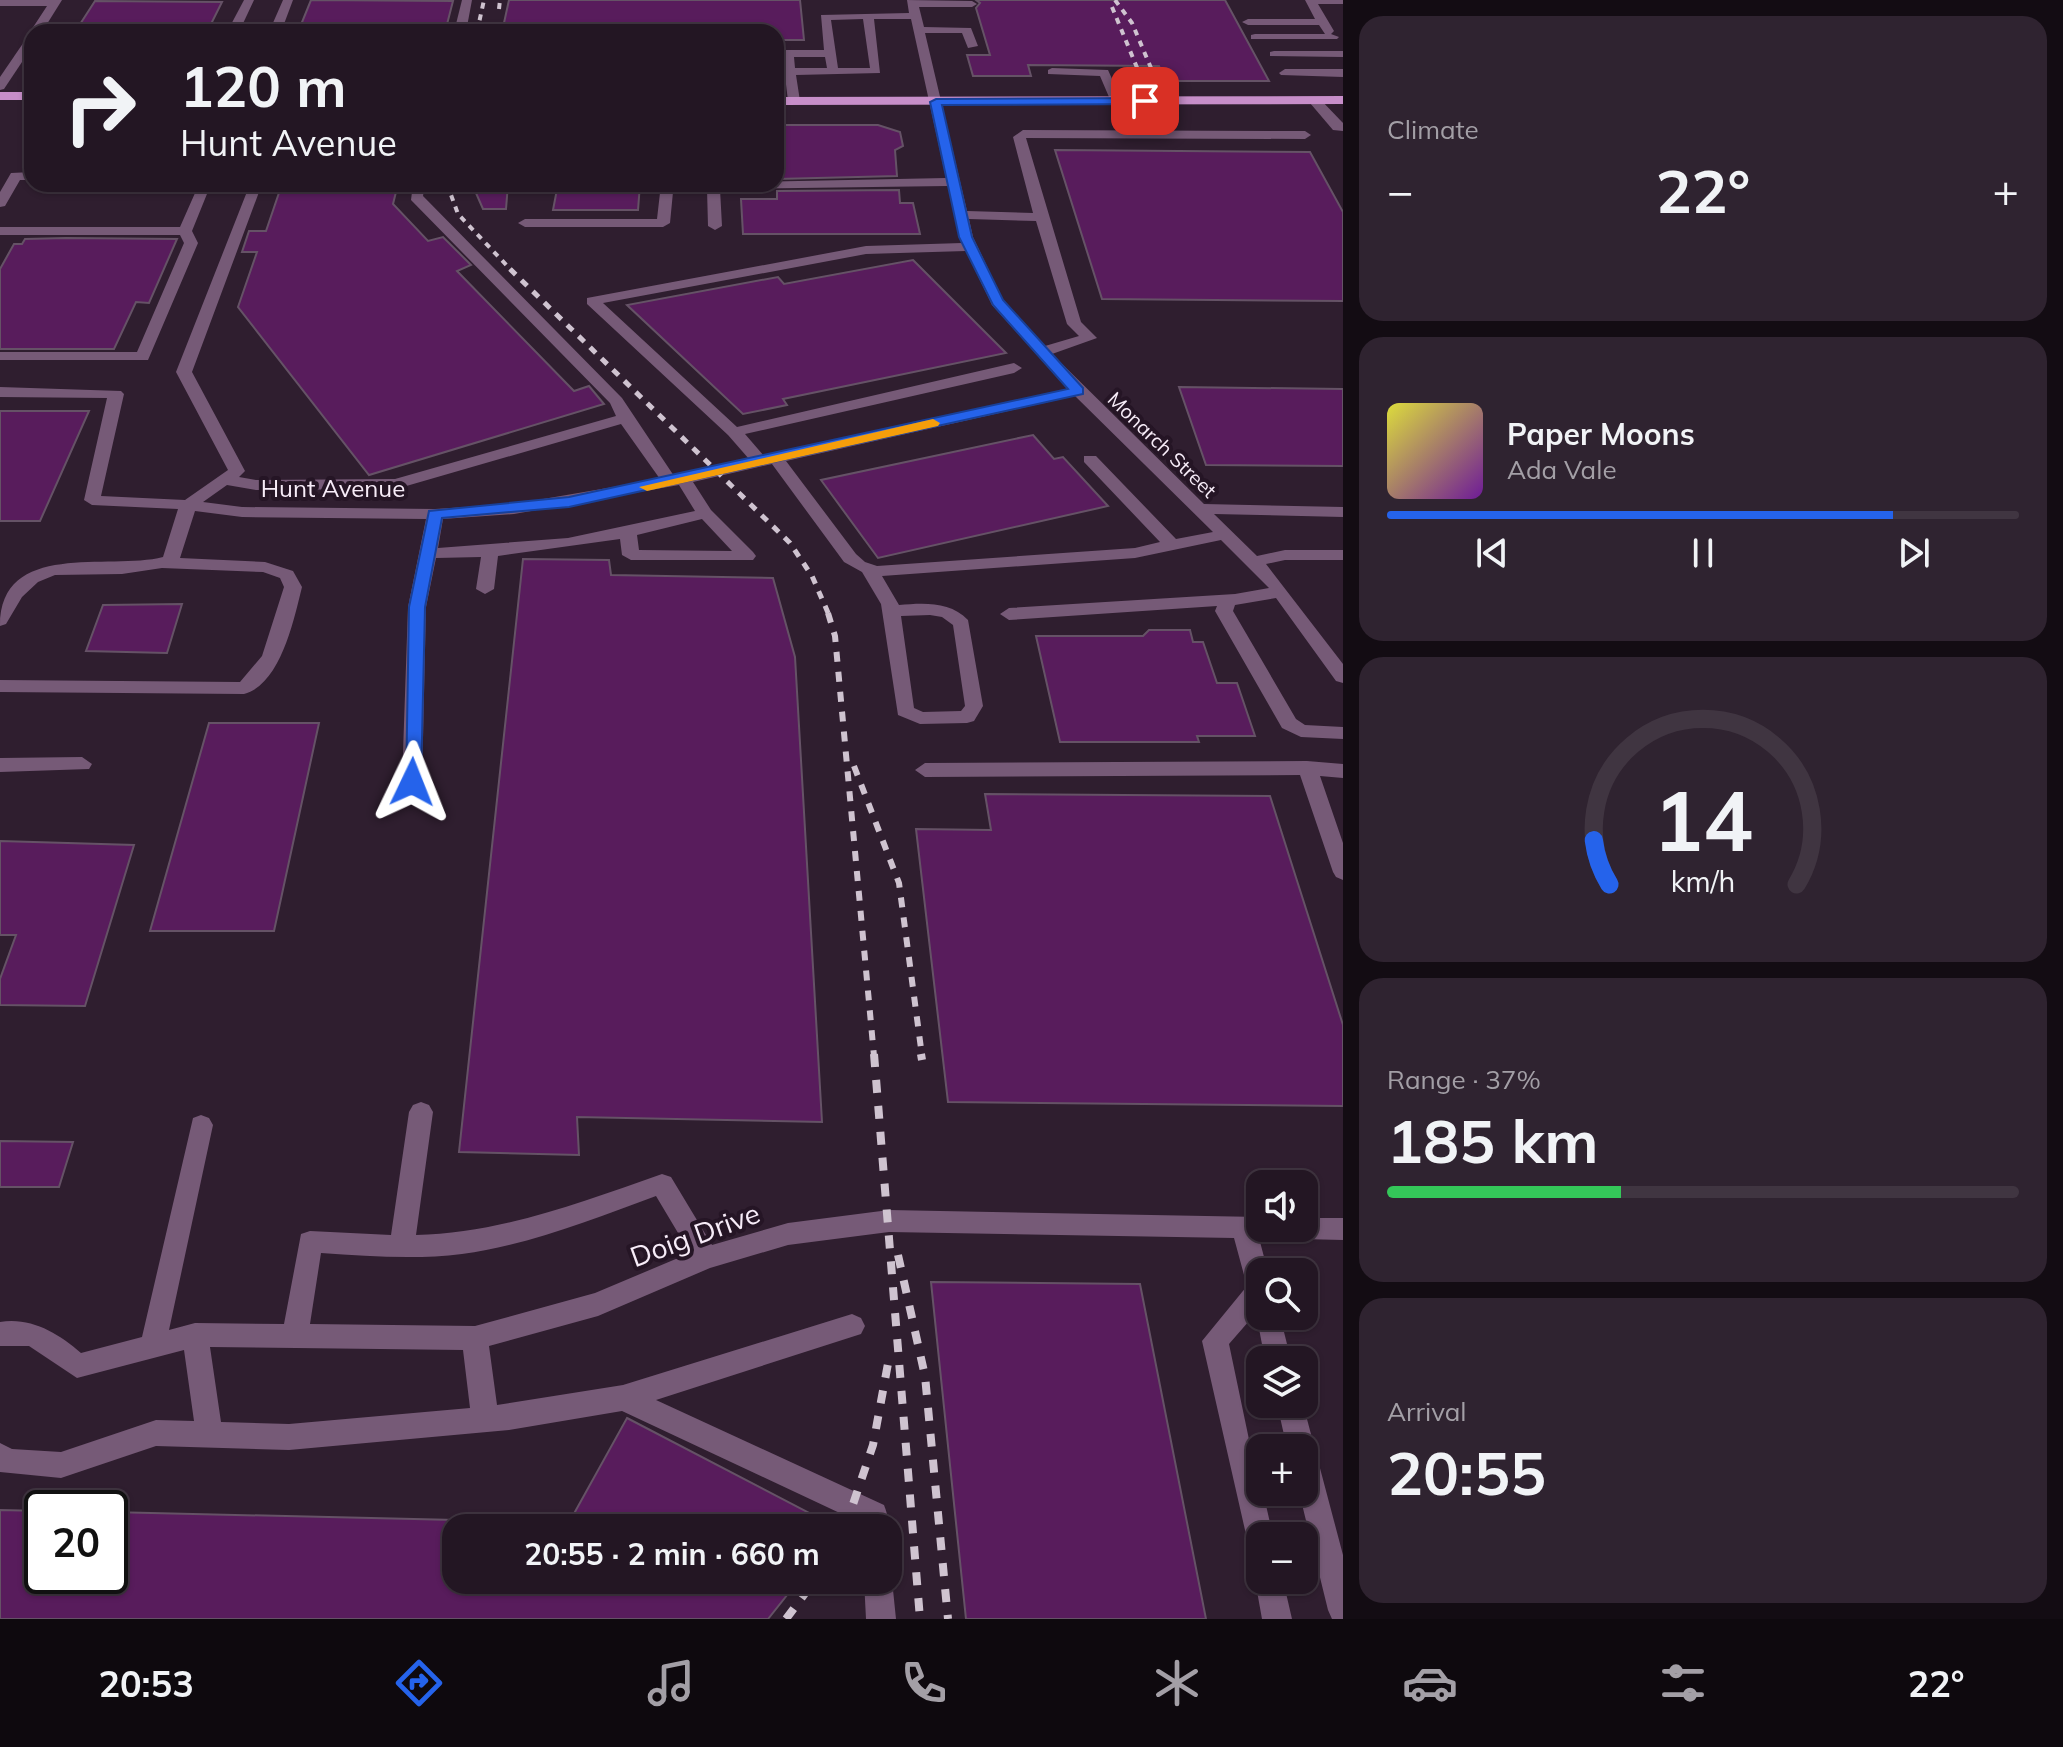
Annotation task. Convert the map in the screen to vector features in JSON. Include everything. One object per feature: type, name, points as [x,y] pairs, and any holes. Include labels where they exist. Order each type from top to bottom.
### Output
[{"type":"main road","points":[[0,96],[24,96]]},
{"type":"main road","points":[[784,101],[1343,100]]},
{"type":"street","points":[[237,24],[249,0]]},
{"type":"street","points":[[278,24],[288,0]]},
{"type":"street","points":[[462,24],[467,0]]},
{"type":"street","points":[[851,0],[853,17]]},
{"type":"street","points":[[1310,0],[1343,1]]},
{"type":"street","points":[[1310,0],[1343,54]]},
{"type":"street","points":[[0,14],[4,3],[56,1]]},
{"type":"street","points":[[41,24],[56,1]]},
{"type":"street","points":[[833,72],[825,17],[868,16],[914,7],[972,4]]},
{"type":"street","name":"Monarch Street","points":[[914,7],[970,247],[997,302],[1078,391],[1280,592],[1343,677]]},
{"type":"street","points":[[784,72],[876,71],[868,16]]},
{"type":"street","points":[[1248,22],[1323,22]]},
{"type":"street","points":[[919,30],[967,30],[972,46]]},
{"type":"street","points":[[1255,37],[1333,37]]},
{"type":"street","points":[[0,86],[24,50]]},
{"type":"street","points":[[784,53],[830,54]]},
{"type":"street","points":[[1274,54],[1343,54]]},
{"type":"street","points":[[784,58],[790,72],[794,101]]},
{"type":"street","points":[[1052,72],[1104,72],[1116,101]]},
{"type":"street","points":[[1285,73],[1343,73]]},
{"type":"street","points":[[1314,100],[1337,127],[1343,127]]},
{"type":"street","points":[[1042,352],[1090,338],[1074,324],[1019,137],[1023,134],[1305,135]]},
{"type":"street","points":[[0,203],[16,176],[24,176]]},
{"type":"street","points":[[784,183],[954,182]]},
{"type":"street","points":[[0,356],[143,357],[191,243],[185,231],[202,192]]},
{"type":"street","points":[[164,563],[174,558],[188,505],[237,471],[184,372],[253,192]]},
{"type":"street","points":[[417,192],[416,197],[617,401],[625,418],[677,481],[747,556],[631,555],[628,535]]},
{"type":"street","points":[[525,223],[663,223],[666,192]]},
{"type":"street","points":[[713,192],[715,226]]},
{"type":"street","points":[[961,215],[1041,217]]},
{"type":"street","points":[[0,231],[185,231]]},
{"type":"street","points":[[970,247],[866,250],[592,301],[768,460],[850,558],[869,569],[917,570],[1135,553],[1225,534]]},
{"type":"street","points":[[734,432],[1014,368]]},
{"type":"street","name":"Hunt Avenue","points":[[0,392],[116,394],[92,500],[188,505],[242,512],[435,514],[569,502],[677,481],[1078,391]]},
{"type":"street","points":[[224,480],[256,485],[396,484],[625,418]]},
{"type":"street","points":[[1090,459],[1172,545]]},
{"type":"street","points":[[1198,509],[1343,512]]},
{"type":"street","points":[[429,553],[490,553],[628,535],[705,513]]},
{"type":"street","points":[[412,782],[417,607],[435,514]]},
{"type":"street","points":[[485,589],[490,553]]},
{"type":"street","points":[[1252,562],[1285,555],[1343,555]]},
{"type":"street","points":[[0,620],[7,602],[20,586],[39,573],[164,563],[265,567],[287,575],[293,587],[275,650],[257,679],[244,688],[0,686]]},
{"type":"street","points":[[869,569],[892,611],[905,711],[920,718],[967,717],[974,706],[962,624],[957,617],[938,610],[892,611]]},
{"type":"street","points":[[1009,614],[1232,599],[1280,592]]},
{"type":"street","points":[[1232,599],[1227,601],[1224,611],[1289,723],[1301,731],[1343,733]]},
{"type":"street","points":[[0,765],[82,764]]},
{"type":"street","points":[[1307,768],[1343,872]]},
{"type":"street","points":[[925,770],[1307,768],[1343,771]]},
{"type":"street","points":[[402,1245],[421,1112]]},
{"type":"street","points":[[153,1344],[201,1125]]},
{"type":"street","points":[[295,1336],[310,1242],[402,1245],[479,1241],[568,1218],[662,1184],[706,1258]]},
{"type":"street","name":"Doig Drive","points":[[0,1334],[9,1331],[51,1341],[77,1366],[195,1335],[475,1338],[598,1304],[706,1258],[788,1234],[889,1221],[1342,1231]]},
{"type":"street","points":[[1244,1230],[1260,1289],[1215,1341],[1256,1522]]},
{"type":"street","points":[[0,1456],[7,1462],[61,1465],[156,1433],[289,1437],[485,1419],[623,1398],[852,1326]]},
{"type":"street","points":[[195,1335],[209,1433]]},
{"type":"street","points":[[475,1338],[485,1419]]},
{"type":"street","points":[[623,1398],[872,1514]]},
{"type":"street","points":[[1316,1506],[1343,1610]]},
{"type":"street","points":[[879,1594],[881,1619]]},
{"type":"street","points":[[1272,1594],[1277,1619]]},
{"type":"building","points":[[311,0],[453,1],[447,24],[301,24]]},
{"type":"building","points":[[509,0],[800,0],[804,40],[784,40],[784,24],[504,24]]},
{"type":"building","points":[[976,0],[1225,0],[1269,81],[1166,81],[1159,66],[1028,65],[1031,76],[973,76],[967,55],[990,55],[976,8],[980,3]]},
{"type":"building","points":[[95,1],[222,2],[211,24],[80,24]]},
{"type":"building","points":[[784,125],[878,125],[900,132],[903,146],[895,150],[897,176],[784,179]]},
{"type":"building","points":[[1055,150],[1310,152],[1343,212],[1343,301],[1102,299]]},
{"type":"building","points":[[899,190],[900,203],[913,203],[920,234],[743,234],[741,199],[777,199],[777,192]]},
{"type":"building","points":[[279,192],[396,192],[393,204],[428,241],[443,237],[471,265],[457,271],[574,391],[589,386],[604,404],[369,475],[238,307],[257,252],[242,252],[249,231],[266,231]]},
{"type":"building","points":[[476,192],[507,192],[506,209],[483,209]]},
{"type":"building","points":[[556,192],[639,192],[638,210],[553,210]]},
{"type":"building","points":[[25,239],[177,239],[149,303],[136,302],[114,349],[0,349],[0,269],[14,244],[22,244]]},
{"type":"building","points":[[913,260],[1006,353],[783,399],[787,405],[743,414],[627,305],[778,277],[784,284]]},
{"type":"building","points":[[1179,387],[1343,389],[1343,466],[1206,465]]},
{"type":"building","points":[[0,411],[89,411],[40,521],[0,521]]},
{"type":"building","points":[[1033,435],[1054,459],[1063,457],[1108,506],[878,558],[821,480]]},
{"type":"building","points":[[523,559],[609,560],[611,575],[773,578],[795,657],[822,1122],[577,1117],[579,1155],[459,1152]]},
{"type":"building","points":[[182,604],[167,653],[86,651],[103,605]]},
{"type":"building","points":[[1149,630],[1190,630],[1193,642],[1203,642],[1217,683],[1237,683],[1255,736],[1197,736],[1199,742],[1060,742],[1036,636],[1143,636]]},
{"type":"building","points":[[209,723],[319,723],[274,931],[150,931]]},
{"type":"building","points":[[985,794],[1270,796],[1343,1025],[1343,1106],[948,1102],[916,829],[991,830]]},
{"type":"building","points":[[0,841],[134,845],[85,1006],[0,1005],[0,979],[16,935],[0,935]]},
{"type":"building","points":[[0,1141],[73,1142],[59,1187],[0,1187]]},
{"type":"building","points":[[931,1282],[1140,1284],[1206,1619],[966,1619]]},
{"type":"building","points":[[627,1418],[811,1514],[574,1514]]},
{"type":"building","points":[[0,1510],[24,1511],[24,1594],[128,1594],[128,1512],[442,1520],[442,1594],[788,1594],[768,1619],[0,1619]]},
{"type":"railway","points":[[479,24],[484,0]]},
{"type":"railway","points":[[499,9],[500,0]]},
{"type":"railway","points":[[1115,0],[1132,23],[1154,75]]},
{"type":"railway","points":[[1112,7],[1138,70]]},
{"type":"railway","points":[[450,192],[458,214],[511,270]]},
{"type":"railway","points":[[511,270],[790,543],[812,576],[829,615]]},
{"type":"railway","points":[[828,613],[835,636],[874,1056]]},
{"type":"railway","points":[[854,766],[899,883],[922,1056]]},
{"type":"railway","points":[[874,1054],[920,1619]]},
{"type":"railway","points":[[921,1054],[922,1060]]},
{"type":"railway","points":[[898,1255],[925,1376],[948,1619]]},
{"type":"railway","points":[[850,1514],[873,1445],[889,1358]]},
{"type":"railway","points":[[786,1619],[805,1594]]},
{"type":"slow traffic","points":[[647,487],[933,423]]},
{"type":"route","points":[[412,782],[417,607],[435,514],[569,502],[1078,391],[997,302],[966,237],[936,102],[1145,101]]}]
